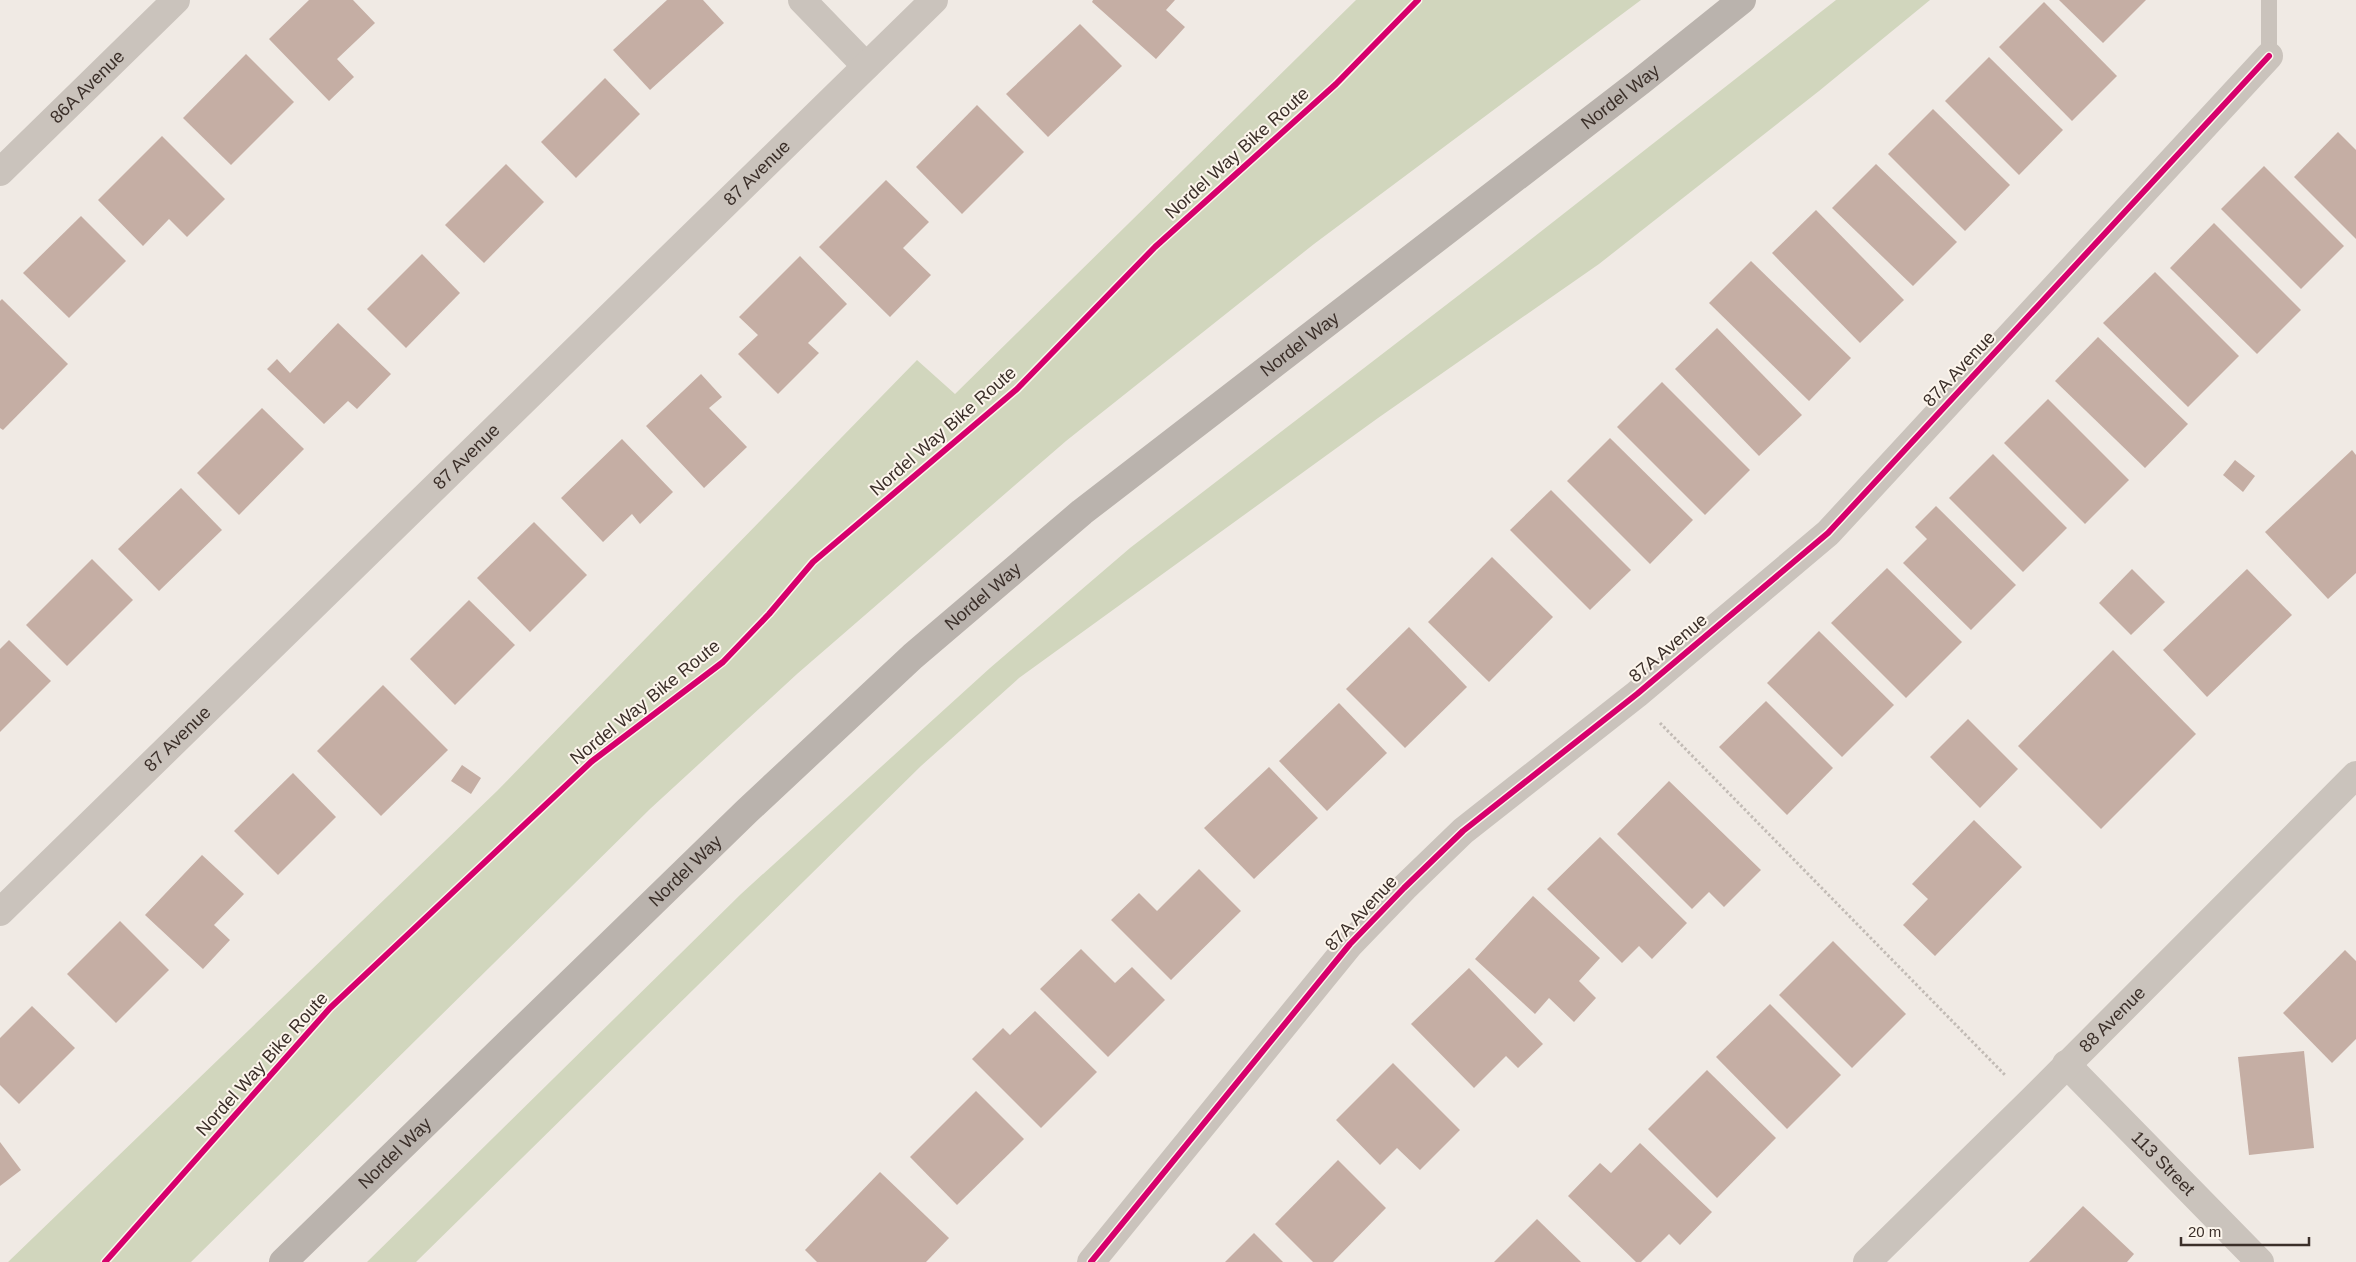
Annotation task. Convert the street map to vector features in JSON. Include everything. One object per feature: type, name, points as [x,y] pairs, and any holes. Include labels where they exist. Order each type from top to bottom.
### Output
[{"type":"main road","name":"Nordel Way","points":[[283,1262],[747,811],[921,650],[1082,512],[1641,81],[1742,0]]},
{"type":"street","name":"86A Avenue","points":[[0,172],[176,0]]},
{"type":"street","points":[[802,0],[866,66]]},
{"type":"street","name":"87 Avenue","points":[[0,912],[934,0]]},
{"type":"street","name":"87A Avenue","points":[[1091,1262],[1350,944],[1397,895],[1463,831],[1637,694],[1828,533],[2268,56]]},
{"type":"street","name":"88 Avenue","points":[[1867,1262],[2356,775]]},
{"type":"street","name":"113 Street","points":[[2066,1064],[2260,1262]]},
{"type":"lane","points":[[2268,56],[2269,0]]},
{"type":"path","points":[[1656,719],[2006,1076]]},
{"type":"green space","points":[[1356,0],[1641,0],[1314,244],[1066,441],[797,674],[650,809],[191,1262],[8,1262],[497,791],[917,360],[955,394]]},
{"type":"green space","points":[[1836,0],[1930,0],[1819,91],[1599,264],[1378,418],[1019,678],[921,766],[416,1262],[367,1262],[741,894],[990,668],[1130,548],[1502,262]]},
{"type":"building","points":[[309,0],[353,0],[375,23],[337,59],[354,77],[329,101],[269,39]]},
{"type":"building","points":[[667,0],[703,0],[724,23],[650,90],[613,50]]},
{"type":"building","points":[[1093,0],[1175,0],[1166,10],[1185,27],[1156,59],[1092,2]]},
{"type":"building","points":[[2059,0],[2146,0],[2103,43]]},
{"type":"building","points":[[2044,2],[2117,76],[2072,121],[1999,47]]},
{"type":"building","points":[[1080,24],[1122,66],[1048,137],[1006,94]]},
{"type":"building","points":[[246,54],[294,102],[231,165],[183,118]]},
{"type":"building","points":[[1989,57],[2063,130],[2019,175],[1945,101]]},
{"type":"building","points":[[605,78],[640,114],[576,178],[541,142]]},
{"type":"building","points":[[977,105],[1024,152],[962,214],[916,167]]},
{"type":"building","points":[[1933,109],[2010,185],[1965,231],[1888,154]]},
{"type":"building","points":[[2338,132],[2356,150],[2356,239],[2294,177]]},
{"type":"building","points":[[162,136],[225,199],[187,237],[169,219],[143,246],[98,200]]},
{"type":"building","points":[[506,164],[544,202],[484,263],[445,225]]},
{"type":"building","points":[[1876,164],[1957,242],[1913,286],[1832,208]]},
{"type":"building","points":[[2264,166],[2344,246],[2301,289],[2221,209]]},
{"type":"building","points":[[886,180],[929,222],[903,248],[931,275],[890,317],[819,247]]},
{"type":"building","points":[[1816,210],[1904,300],[1860,343],[1772,253]]},
{"type":"building","points":[[81,216],[126,261],[69,318],[23,273]]},
{"type":"building","points":[[2214,223],[2301,310],[2257,354],[2170,268]]},
{"type":"building","points":[[422,254],[460,293],[406,348],[367,309]]},
{"type":"building","points":[[800,256],[847,304],[808,343],[819,353],[778,394],[738,354],[758,335],[739,317]]},
{"type":"building","points":[[1751,261],[1851,358],[1809,401],[1709,303]]},
{"type":"building","points":[[2155,272],[2239,356],[2188,407],[2103,323]]},
{"type":"building","points":[[2,299],[68,364],[3,430],[0,428],[0,301]]},
{"type":"building","points":[[338,323],[391,374],[357,409],[348,401],[324,424],[267,369],[277,359],[290,373]]},
{"type":"building","points":[[1717,328],[1802,415],[1759,456],[1675,369]]},
{"type":"building","points":[[2098,337],[2188,424],[2145,468],[2055,381]]},
{"type":"building","points":[[701,374],[722,397],[709,408],[747,447],[704,488],[646,426]]},
{"type":"building","points":[[1662,382],[1750,470],[1705,515],[1617,427]]},
{"type":"building","points":[[2048,399],[2129,480],[2085,524],[2004,443]]},
{"type":"building","points":[[262,408],[304,449],[239,515],[197,473]]},
{"type":"building","points":[[1610,438],[1693,520],[1650,564],[1567,481]]},
{"type":"building","points":[[622,439],[673,492],[640,524],[632,514],[603,542],[561,498]]},
{"type":"building","points":[[2352,450],[2356,455],[2356,573],[2328,599],[2265,532]]},
{"type":"building","points":[[1993,454],[2067,528],[2023,572],[1949,498]]},
{"type":"building","points":[[2235,460],[2255,476],[2243,492],[2223,475]]},
{"type":"building","points":[[181,488],[222,530],[159,591],[118,549]]},
{"type":"building","points":[[1551,490],[1631,570],[1590,610],[1510,530]]},
{"type":"building","points":[[1936,506],[2016,585],[1971,630],[1903,563],[1927,539],[1915,527]]},
{"type":"building","points":[[534,522],[587,575],[530,632],[477,578]]},
{"type":"building","points":[[1492,557],[1553,617],[1489,682],[1428,622]]},
{"type":"building","points":[[92,559],[133,600],[67,666],[26,625]]},
{"type":"building","points":[[1887,568],[1962,642],[1906,698],[1831,623]]},
{"type":"building","points":[[2132,569],[2165,602],[2131,635],[2099,603]]},
{"type":"building","points":[[2247,569],[2292,615],[2207,697],[2163,650]]},
{"type":"building","points":[[469,600],[515,645],[455,705],[410,659]]},
{"type":"building","points":[[1409,627],[1467,687],[1405,748],[1346,689]]},
{"type":"building","points":[[1819,631],[1894,705],[1842,757],[1767,683]]},
{"type":"building","points":[[9,640],[51,681],[0,732],[0,649]]},
{"type":"building","points":[[2113,650],[2196,734],[2101,829],[2018,746]]},
{"type":"building","points":[[383,685],[448,750],[381,816],[317,751]]},
{"type":"building","points":[[1766,701],[1833,768],[1787,815],[1719,747]]},
{"type":"building","points":[[1339,703],[1387,753],[1327,811],[1279,761]]},
{"type":"building","points":[[1968,719],[2018,769],[1980,808],[1930,757]]},
{"type":"building","points":[[462,765],[481,778],[471,794],[451,781]]},
{"type":"building","points":[[1269,767],[1318,818],[1254,879],[1204,828]]},
{"type":"building","points":[[293,773],[336,817],[278,875],[234,831]]},
{"type":"building","points":[[1669,781],[1761,870],[1724,907],[1709,892],[1692,909],[1617,834]]},
{"type":"building","points":[[1974,820],[2022,867],[1935,956],[1903,925],[1928,899],[1912,884]]},
{"type":"building","points":[[1600,837],[1687,923],[1652,959],[1639,946],[1622,963],[1547,889]]},
{"type":"building","points":[[202,855],[244,894],[214,925],[230,940],[203,969],[145,915]]},
{"type":"building","points":[[1199,869],[1241,911],[1171,980],[1111,920],[1139,893],[1157,911]]},
{"type":"building","points":[[1533,896],[1600,958],[1579,981],[1596,998],[1574,1022],[1549,998],[1535,1014],[1475,959]]},
{"type":"building","points":[[120,921],[169,970],[116,1023],[67,974]]},
{"type":"building","points":[[1833,941],[1906,1014],[1852,1068],[1779,995]]},
{"type":"building","points":[[1081,949],[1115,983],[1132,967],[1165,1000],[1108,1057],[1040,989]]},
{"type":"building","points":[[2345,950],[2356,961],[2356,1039],[2332,1063],[2283,1013]]},
{"type":"building","points":[[1469,968],[1543,1044],[1518,1068],[1506,1056],[1474,1088],[1411,1024]]},
{"type":"building","points":[[1770,1004],[1841,1075],[1787,1129],[1716,1057]]},
{"type":"building","points":[[32,1006],[75,1048],[19,1104],[0,1085],[0,1038]]},
{"type":"building","points":[[1035,1011],[1097,1072],[1041,1128],[972,1059],[1003,1028],[1010,1035]]},
{"type":"building","points":[[2304,1051],[2314,1148],[2249,1155],[2238,1057]]},
{"type":"building","points":[[1393,1063],[1460,1130],[1420,1170],[1397,1148],[1380,1165],[1336,1120]]},
{"type":"building","points":[[1707,1070],[1776,1138],[1717,1198],[1648,1129]]},
{"type":"building","points":[[976,1091],[1024,1139],[957,1205],[910,1157]]},
{"type":"building","points":[[0,1142],[21,1170],[0,1186]]},
{"type":"building","points":[[1640,1143],[1712,1212],[1680,1245],[1669,1234],[1641,1262],[1636,1262],[1568,1196],[1600,1163],[1611,1173]]},
{"type":"building","points":[[1338,1160],[1386,1208],[1333,1262],[1313,1262],[1275,1224]]},
{"type":"building","points":[[880,1172],[949,1238],[926,1262],[817,1262],[805,1250]]},
{"type":"building","points":[[2083,1206],[2134,1254],[2127,1262],[2029,1262]]},
{"type":"building","points":[[1537,1219],[1581,1262],[1494,1262]]},
{"type":"building","points":[[1254,1233],[1283,1262],[1225,1262]]},
{"type":"cycle path","name":"Nordel Way Bike Route","points":[[105,1262],[330,1008],[591,762],[723,662],[769,614],[813,562],[1017,389],[1155,247],[1336,84],[1418,0]]},
{"type":"cycle path","points":[[1091,1262],[1350,944],[1404,888],[1463,831],[1637,694],[1828,533],[2269,56]]}]
